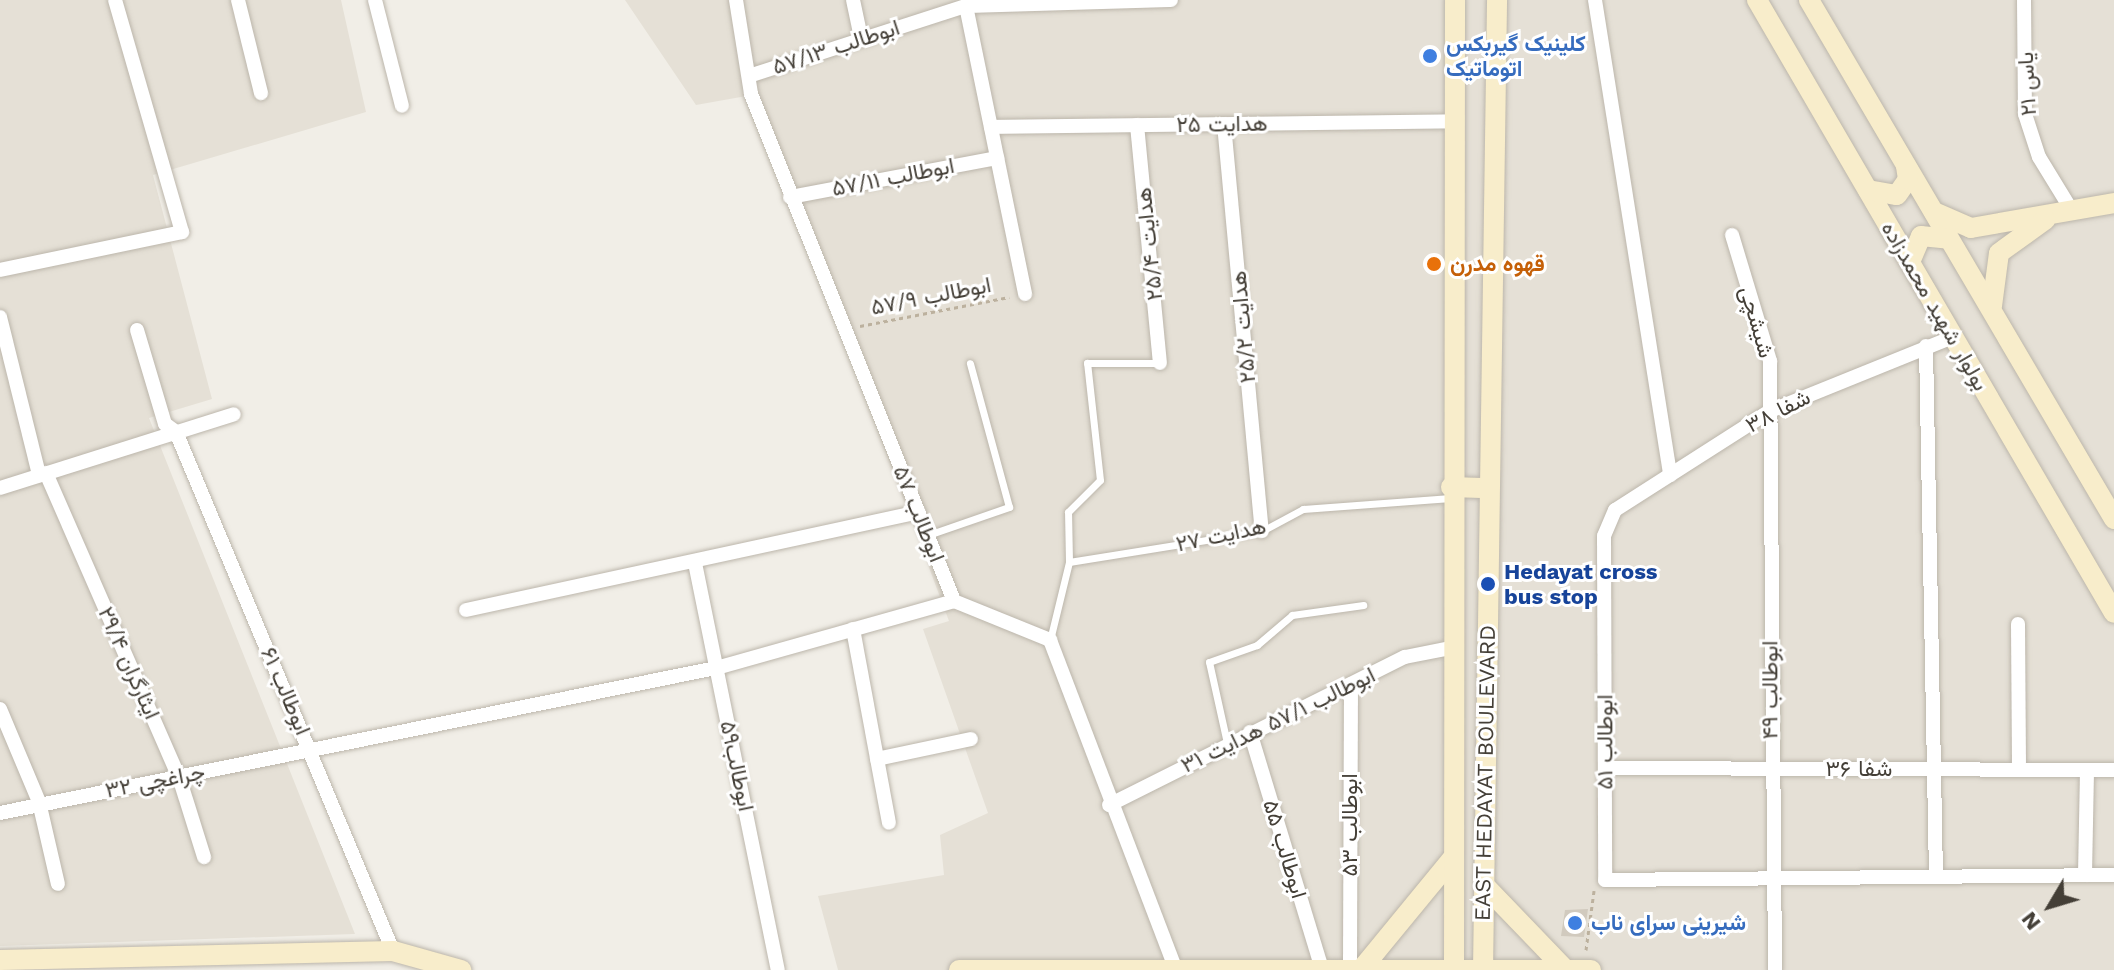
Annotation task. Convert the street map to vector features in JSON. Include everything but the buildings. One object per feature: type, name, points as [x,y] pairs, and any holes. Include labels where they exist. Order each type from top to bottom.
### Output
[{"type":"main road","name":"EAST HEDAYAT BOULEVARD","points":[[1454,967],[1451,492],[1455,0]]},
{"type":"main road","name":"EAST HEDAYAT BOULEVARD","points":[[1483,968],[1497,0]]},
{"type":"main road","name":"بولوار شهید محمدزاده","points":[[1757,0],[2114,613]]},
{"type":"main road","name":"بولوار شهید محمدزاده","points":[[1809,0],[2114,519]]},
{"type":"main road","points":[[1868,190],[1897,195],[1906,186],[1906,166]]},
{"type":"main road","points":[[1934,212],[1971,228],[2069,206],[2114,203]]},
{"type":"main road","points":[[1992,311],[1999,253],[2069,206]]},
{"type":"main road","points":[[1910,262],[1921,236],[1949,239]]},
{"type":"main road","points":[[1451,492],[1489,488]]},
{"type":"main road","points":[[1357,966],[1452,859]]},
{"type":"main road","points":[[1484,885],[1574,969]]},
{"type":"main road","points":[[0,960],[393,951],[461,970]]},
{"type":"main road","points":[[959,970],[1357,966],[1591,970]]},
{"type":"street","points":[[0,270],[182,232],[115,0]]},
{"type":"street","points":[[238,0],[261,93]]},
{"type":"street","points":[[375,0],[402,106]]},
{"type":"street","name":"ابوطالب ۵۷","points":[[736,0],[752,75],[751,94],[954,601]]},
{"type":"street","points":[[853,0],[861,38]]},
{"type":"street","name":"ابوطالب ۵۷/۱۳","points":[[752,75],[971,4],[1171,0]]},
{"type":"street","points":[[1595,0],[1670,475]]},
{"type":"street","name":"یاس ۲۱","points":[[2024,0],[2025,114],[2039,157],[2069,206]]},
{"type":"street","points":[[971,4],[991,127],[1025,294]]},
{"type":"street","name":"هدایت ۲۵","points":[[991,127],[1454,121]]},
{"type":"street","name":"هدایت ۲۵/۲","points":[[1224,124],[1262,531]]},
{"type":"street","name":"هدایت ۲۵/۴","points":[[1137,125],[1160,363]]},
{"type":"street","name":"ابوطالب ۵۷/۱۱","points":[[790,197],[997,158]]},
{"type":"street","name":"شیشچی","points":[[1732,235],[1770,361],[1770,411]]},
{"type":"street","name":"ایثارگران ۲۹/۴","points":[[0,317],[42,474],[179,777],[204,857]]},
{"type":"street","name":"ابوطالب ۶۱","points":[[137,330],[165,424],[176,432],[393,951]]},
{"type":"street","name":"شفا ۳۸","points":[[1615,510],[1770,411],[1953,337]]},
{"type":"street","points":[[1926,346],[1936,877]]},
{"type":"street","name":"ابوطالب ۴۹","points":[[1770,411],[1771,879],[1775,970]]},
{"type":"street","points":[[0,488],[234,414]]},
{"type":"street","name":"ابوطالب ۵۱","points":[[1605,880],[1604,536],[1615,510]]},
{"type":"street","points":[[466,610],[695,563],[918,512]]},
{"type":"street","name":"ابوطالب۵۹","points":[[695,563],[778,970]]},
{"type":"street","points":[[954,601],[1050,640],[1109,805],[1175,968]]},
{"type":"street","name":"چراغچی ۳۲","points":[[0,813],[39,802],[179,777],[716,668],[954,601]]},
{"type":"street","points":[[2018,624],[2019,769]]},
{"type":"street","points":[[853,629],[889,823]]},
{"type":"street","name":"ابوطالب ۵۷/۱ هدایت ۳۱","points":[[1109,805],[1227,743],[1405,657],[1451,648]]},
{"type":"street","name":"ابوطالب ۵۳","points":[[1351,684],[1357,966]]},
{"type":"street","points":[[0,709],[39,802],[58,884]]},
{"type":"street","name":"ابوطالب ۵۵","points":[[1250,732],[1321,966]]},
{"type":"street","points":[[877,759],[971,739]]},
{"type":"street","name":"شفا ۳۶","points":[[1605,768],[2114,770]]},
{"type":"street","points":[[2085,875],[2087,770]]},
{"type":"street","points":[[1605,880],[2114,875]]},
{"type":"lane","points":[[928,535],[1009,507],[970,363]]},
{"type":"lane","points":[[1050,640],[1069,562],[1068,512],[1100,480],[1087,363],[1160,363]]},
{"type":"lane","name":"هدایت ۲۷","points":[[1069,562],[1262,531],[1303,509],[1451,492]]},
{"type":"lane","points":[[1227,743],[1209,662],[1257,645],[1292,615],[1363,605]]},
{"type":"path","name":"ابوطالب ۵۷/۹","points":[[843,329],[1025,294]]},
{"type":"path","points":[[1574,969],[1591,894],[1605,880]]},
{"type":"shaded area","points":[[0,0],[341,0],[366,112],[153,175],[212,399],[149,418],[355,934],[0,946]]},
{"type":"shaded area","points":[[625,0],[2114,0],[2114,970],[838,970],[818,896],[944,875],[940,835],[988,813],[923,629],[949,621],[752,95],[696,105]]},
{"type":"place","name":"کلینیک گیربکس اتوماتیک","points":[[1430,56]]},
{"type":"place","name":"قهوه مدرن","points":[[1434,264]]},
{"type":"place","name":"Hedayat cross bus stop","points":[[1488,584]]},
{"type":"place","name":"شیرینی سرای ناب","points":[[1575,923]]}]
